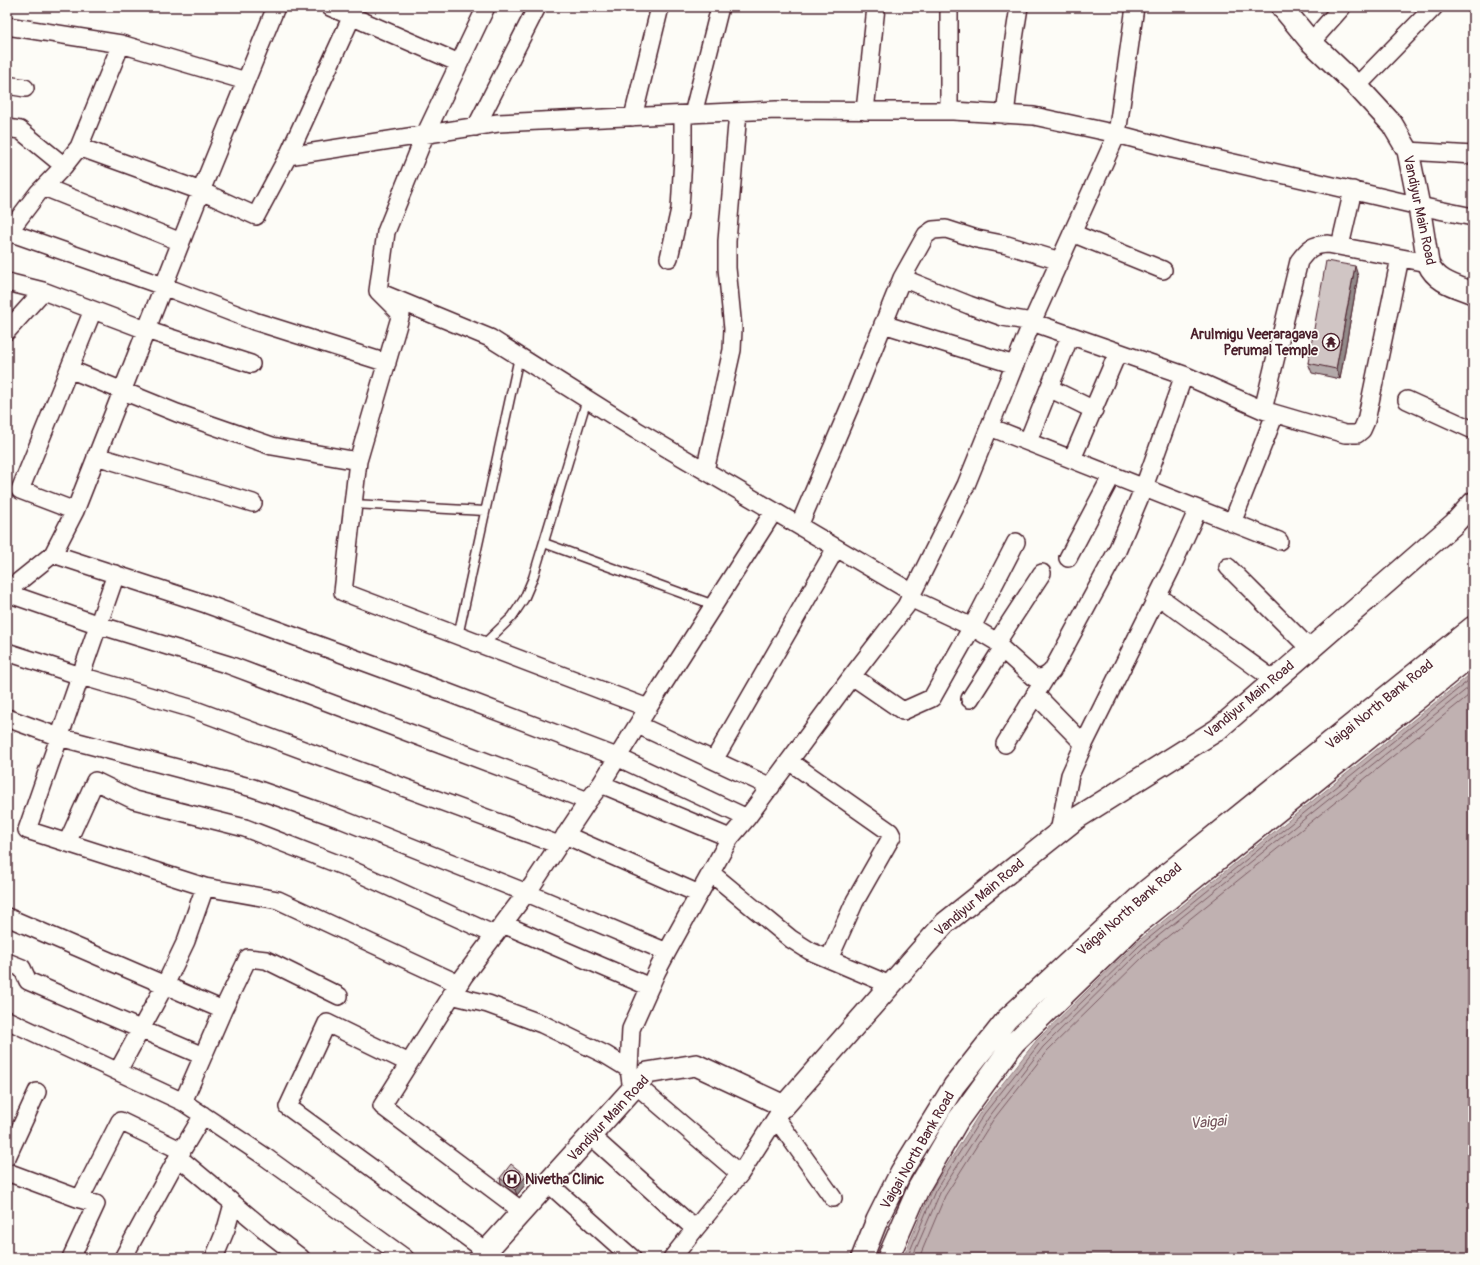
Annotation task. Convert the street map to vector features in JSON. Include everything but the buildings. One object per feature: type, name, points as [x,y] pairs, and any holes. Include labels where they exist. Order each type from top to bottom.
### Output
[{"type":"street","points":[[7,592],[53,554],[75,511],[200,191],[276,7]]},
{"type":"street","points":[[330,7],[459,63]]},
{"type":"street","points":[[378,291],[386,232],[425,135],[486,7]]},
{"type":"street","points":[[476,127],[537,7]]},
{"type":"street","points":[[633,117],[660,7]]},
{"type":"street","points":[[669,258],[680,209],[683,158],[688,114],[720,7]]},
{"type":"street","points":[[865,111],[876,7]]},
{"type":"street","points":[[948,111],[949,7]]},
{"type":"street","points":[[1006,115],[1019,7]]},
{"type":"street","points":[[633,1082],[631,1029],[667,952],[730,838],[747,818],[906,606],[966,485],[1032,322],[1117,134],[1135,7]]},
{"type":"street","name":"Vandiyur Main Road","points":[[1282,7],[1310,42],[1357,86],[1392,124],[1408,151],[1428,262],[1431,270],[1436,276],[1444,281],[1473,293]]},
{"type":"street","points":[[1310,42],[1342,7]]},
{"type":"street","points":[[1357,86],[1434,7]]},
{"type":"street","points":[[79,147],[200,191],[256,216],[288,156],[352,16]]},
{"type":"street","points":[[7,26],[121,44],[246,81]]},
{"type":"street","points":[[121,44],[79,147],[64,166],[44,187],[8,233],[163,286],[254,321],[387,363]]},
{"type":"street","points":[[7,85],[25,88]]},
{"type":"street","points":[[288,156],[498,124],[776,110],[948,111],[1034,116],[1117,134],[1173,149],[1419,206],[1473,217]]},
{"type":"street","points":[[705,471],[732,350],[733,330],[727,268],[727,241],[738,112]]},
{"type":"street","points":[[7,128],[20,130],[64,166]]},
{"type":"street","points":[[1408,151],[1473,155]]},
{"type":"street","points":[[44,187],[180,242]]},
{"type":"street","points":[[1340,246],[1353,190]]},
{"type":"street","points":[[799,526],[854,397],[902,278],[926,235],[934,230],[946,229],[977,239],[1060,261]]},
{"type":"street","points":[[1072,234],[1163,270]]},
{"type":"street","points":[[1232,523],[1269,412],[1299,261],[1307,250],[1315,245],[1328,244],[1428,262]]},
{"type":"street","points":[[902,278],[1003,317],[1032,322],[1184,375],[1269,412],[1345,434],[1357,434],[1362,430],[1366,421],[1400,258]]},
{"type":"street","points":[[7,282],[43,292],[146,330],[251,364]]},
{"type":"street","points":[[378,291],[490,338],[636,430],[836,548],[912,595],[972,627],[1000,645],[1033,677],[1046,677]]},
{"type":"street","points":[[378,291],[401,314],[358,461],[343,592],[648,708]]},
{"type":"street","points":[[7,331],[43,292]]},
{"type":"street","points":[[75,511],[12,489],[69,370],[93,310]]},
{"type":"street","points":[[883,324],[1015,365]]},
{"type":"street","points":[[1028,441],[1070,336]]},
{"type":"street","points":[[1072,459],[1118,352]]},
{"type":"street","points":[[69,370],[177,413],[272,446],[358,461]]},
{"type":"street","points":[[1005,744],[1035,694],[1046,677],[1052,671],[1117,550],[1144,487],[1184,375]]},
{"type":"street","points":[[1049,388],[1094,410]]},
{"type":"street","points":[[1407,400],[1473,430]]},
{"type":"street","points":[[990,427],[1279,541]]},
{"type":"street","points":[[96,456],[253,502]]},
{"type":"street","points":[[1068,558],[1112,475]]},
{"type":"street","name":"Vandiyur Main Road","points":[[483,1255],[591,1136],[633,1082],[647,1073],[696,1065],[780,1112],[945,923],[1077,818],[1217,730],[1454,524],[1473,503]]},
{"type":"street","points":[[1059,832],[1070,775],[1158,596],[1198,509]]},
{"type":"street","points":[[522,1211],[382,1106],[455,990],[526,893],[601,784],[774,511]]},
{"type":"street","points":[[852,676],[903,711],[932,698],[972,627],[1016,542]]},
{"type":"street","points":[[714,760],[836,548]]},
{"type":"street","points":[[53,554],[214,607],[441,690],[617,757],[747,818]]},
{"type":"street","points":[[1228,567],[1310,649]]},
{"type":"street","points":[[970,699],[1042,573]]},
{"type":"street","points":[[116,574],[27,830],[206,887],[278,900],[455,990],[542,1024],[606,1055],[633,1082],[740,1174]]},
{"type":"street","points":[[7,592],[98,625],[229,665],[588,801]]},
{"type":"street","points":[[1158,596],[1274,680]]},
{"type":"street","name":"Vaigai North Bank Road","points":[[862,1258],[877,1220],[918,1145],[954,1086],[1007,1019],[1146,891],[1473,627]]},
{"type":"street","points":[[7,652],[81,676],[190,708],[562,840],[699,894]]},
{"type":"street","name":"Vaigai North Bank Road","points":[[888,1258],[919,1187],[958,1120],[1014,1042],[1135,926],[1473,654]]},
{"type":"street","points":[[1035,694],[1084,744]]},
{"type":"street","points":[[7,718],[59,737],[253,788],[338,818],[526,893],[667,952]]},
{"type":"street","points":[[638,725],[770,786]]},
{"type":"street","points":[[789,761],[890,832],[892,836],[855,901],[829,959]]},
{"type":"street","points":[[67,843],[94,781],[134,800],[245,828],[650,987]]},
{"type":"street","points":[[601,784],[730,838]]},
{"type":"street","points":[[711,873],[791,939],[810,951],[890,985]]},
{"type":"street","points":[[118,1072],[186,941],[206,887]]},
{"type":"street","points":[[7,917],[223,1010]]},
{"type":"street","points":[[183,1102],[223,1010],[248,958],[266,960],[339,996]]},
{"type":"street","points":[[7,962],[22,968],[28,981],[203,1056]]},
{"type":"street","points":[[7,1020],[183,1102],[264,1156],[405,1258]]},
{"type":"street","points":[[409,1063],[327,1023],[288,1107],[483,1255]]},
{"type":"street","points":[[7,1157],[37,1092]]},
{"type":"street","points":[[672,1258],[740,1174],[780,1112],[833,1198]]},
{"type":"street","points":[[123,1258],[203,1115]]},
{"type":"street","points":[[80,1199],[120,1121],[180,1154],[233,1204],[301,1258]]},
{"type":"street","points":[[591,1136],[694,1229]]},
{"type":"street","points":[[7,1172],[96,1204],[71,1258]]},
{"type":"street","points":[[548,1183],[632,1258]]},
{"type":"street","points":[[214,1258],[226,1229],[233,1204]]},
{"type":"lane","points":[[458,636],[519,357]]},
{"type":"lane","points":[[482,645],[512,617],[524,599],[533,578],[587,399]]},
{"type":"lane","points":[[353,504],[485,511]]},
{"type":"lane","points":[[544,542],[714,605]]},
{"type":"water","name":"Vaigai","points":[[1473,672],[1473,1258],[903,1258],[932,1189],[981,1111],[1036,1041],[1136,943]]},
{"type":"place","name":"Arulmigu Veeraragava Perumal Temple","points":[[1331,342]]},
{"type":"place","name":"Nivetha Clinic","points":[[512,1179]]}]
